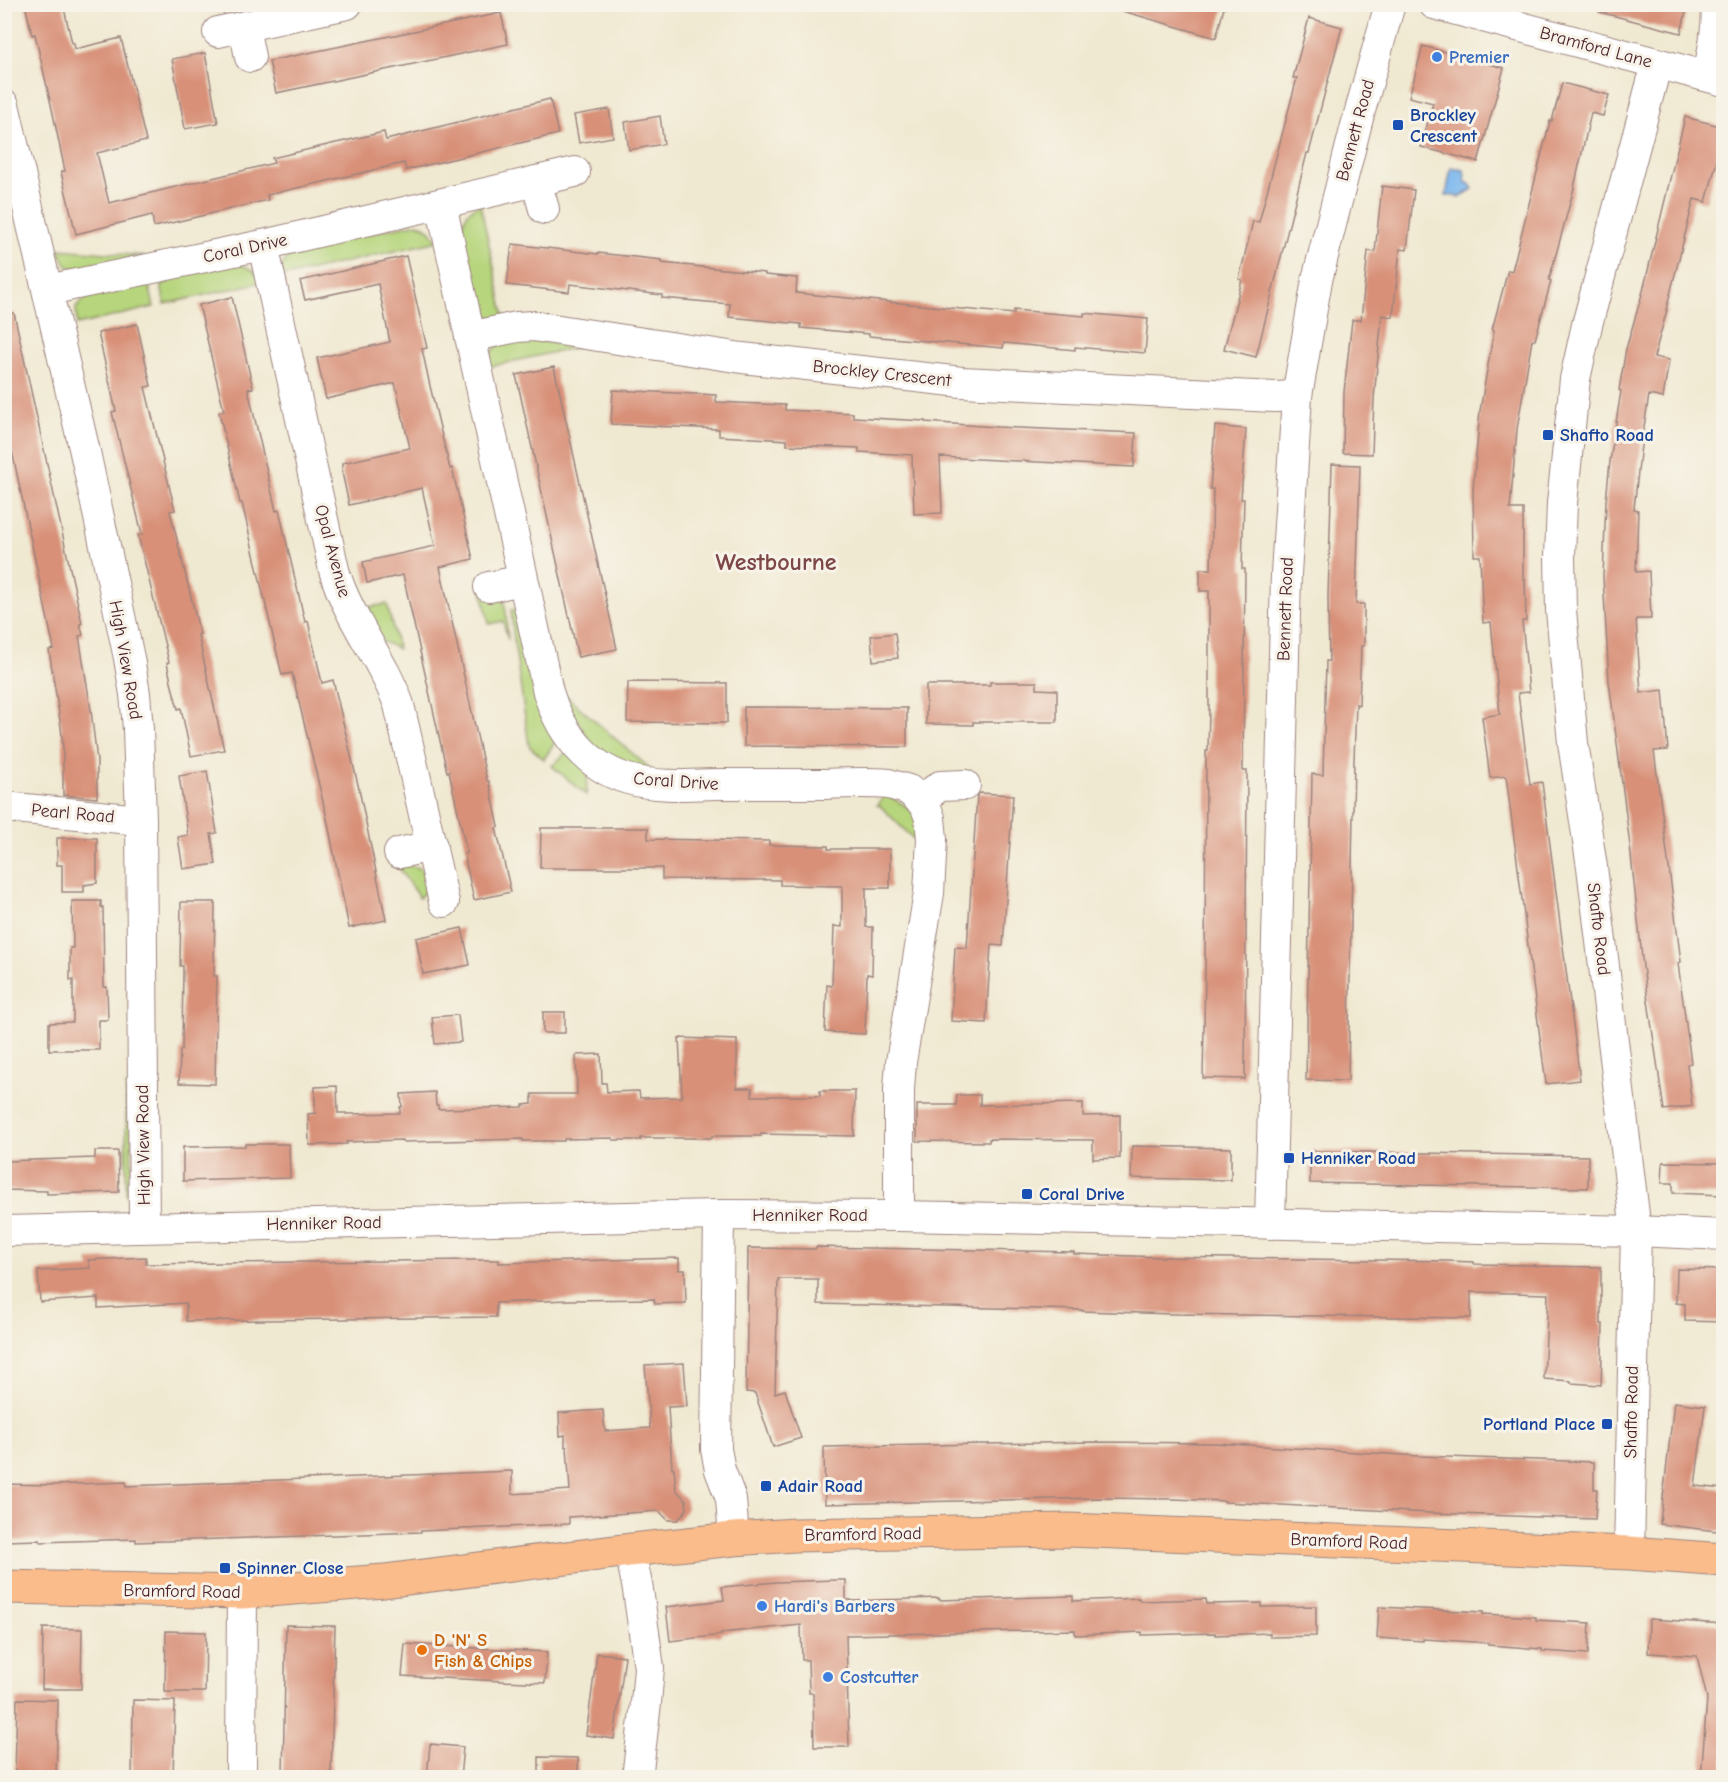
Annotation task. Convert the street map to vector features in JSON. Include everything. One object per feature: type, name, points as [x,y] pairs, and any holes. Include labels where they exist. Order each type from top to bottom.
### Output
[{"type":"main road","name":"Bramford Road","points":[[4,1587],[242,1592],[384,1581],[734,1539],[795,1535],[1069,1530],[1629,1553],[1724,1560]]},
{"type":"street","points":[[250,57],[231,29],[347,4]]},
{"type":"street","name":"Bennett Road","points":[[1270,1224],[1286,574],[1297,396],[1317,280],[1390,4]]},
{"type":"street","name":"Bramford Lane","points":[[1434,4],[1715,78]]},
{"type":"street","points":[[1715,78],[1717,4]]},
{"type":"street","name":"Shafto Road","points":[[1629,1553],[1636,1231],[1599,925],[1572,732],[1561,610],[1560,557],[1562,503],[1575,379],[1587,325],[1657,63]]},
{"type":"street","name":"High View Road","points":[[4,105],[48,290],[135,694],[141,820],[144,1227]]},
{"type":"street","name":"Coral Drive","points":[[48,290],[263,245],[441,204],[540,195],[575,172]]},
{"type":"street","name":"Coral Drive","points":[[441,204],[548,692],[558,719],[572,742],[594,762],[609,771],[628,779],[645,782],[889,784],[903,787],[921,800]]},
{"type":"street","name":"Opal Avenue","points":[[263,245],[334,570],[343,596],[390,680],[397,699],[444,902]]},
{"type":"street","name":"Brockley Crescent","points":[[470,337],[517,327],[540,327],[741,358],[962,382],[1275,397],[1297,396]]},
{"type":"street","points":[[489,587],[523,580]]},
{"type":"street","points":[[899,1216],[901,1062],[929,893],[932,854],[930,818],[921,800],[940,786],[965,785]]},
{"type":"street","name":"Pearl Road","points":[[4,807],[141,820]]},
{"type":"street","points":[[399,853],[432,846]]},
{"type":"street","points":[[719,1215],[716,1449],[720,1470],[731,1499],[734,1539]]},
{"type":"street","name":"Henniker Road","points":[[4,1231],[719,1215],[899,1216],[1636,1231],[1724,1235]]},
{"type":"street","points":[[630,1550],[649,1668],[637,1778]]},
{"type":"street","points":[[241,1773],[242,1592]]},
{"type":"green space","points":[[480,203],[505,319],[490,317],[478,309],[460,229],[468,212]]},
{"type":"green space","points":[[418,223],[429,229],[438,241],[281,277],[282,265],[294,249]]},
{"type":"green space","points":[[58,249],[144,256],[78,270],[67,266]]},
{"type":"green space","points":[[238,263],[254,271],[262,282],[165,304],[161,278]]},
{"type":"green space","points":[[146,281],[154,307],[77,325],[76,308],[89,296],[108,289]]},
{"type":"green space","points":[[513,336],[578,347],[488,367],[490,355],[495,347]]},
{"type":"green space","points":[[484,575],[503,595],[508,640],[503,621],[489,624],[479,576]]},
{"type":"green space","points":[[387,604],[398,649],[379,640],[364,615],[369,607]]},
{"type":"green space","points":[[520,609],[557,739],[544,759],[529,746],[511,610]]},
{"type":"green space","points":[[556,687],[655,773],[628,767],[593,746]]},
{"type":"green space","points":[[567,752],[588,769],[586,795],[552,766]]},
{"type":"green space","points":[[886,794],[914,811],[920,845],[877,805]]},
{"type":"green space","points":[[399,865],[416,867],[423,871],[430,886],[419,898],[400,870]]},
{"type":"green space","points":[[126,1086],[131,1088],[132,1194],[126,1193]]},
{"type":"water","points":[[1451,168],[1464,170],[1466,183],[1469,183],[1473,189],[1460,197],[1446,195]]},
{"type":"building","points":[[25,4],[63,4],[75,49],[121,38],[146,141],[97,153],[109,203],[274,163],[272,158],[384,132],[386,140],[550,99],[558,134],[406,170],[404,163],[267,195],[268,200],[154,227],[152,215],[76,234],[61,172],[65,171],[52,109],[35,34],[32,35]]},
{"type":"building","points":[[1120,4],[1225,4],[1216,38],[1119,10]]},
{"type":"building","points":[[1599,4],[1688,4],[1681,33],[1599,12]]},
{"type":"building","points":[[501,13],[508,44],[276,93],[269,61]]},
{"type":"building","points":[[1309,18],[1342,27],[1309,153],[1307,153],[1256,357],[1224,349],[1242,280],[1239,279],[1253,221],[1259,222],[1297,78],[1293,78]]},
{"type":"building","points":[[1423,46],[1504,68],[1478,162],[1421,147],[1433,103],[1409,97]]},
{"type":"building","points":[[205,53],[218,123],[185,129],[172,59]]},
{"type":"building","points":[[1562,83],[1609,95],[1603,116],[1591,113],[1573,192],[1549,280],[1551,281],[1535,340],[1532,340],[1517,429],[1510,509],[1523,509],[1523,579],[1525,579],[1526,621],[1522,621],[1529,692],[1518,693],[1530,784],[1542,782],[1580,1080],[1546,1084],[1506,776],[1490,778],[1482,717],[1500,714],[1491,622],[1483,623],[1480,556],[1474,556],[1473,489],[1480,411],[1494,330],[1492,330],[1508,270],[1512,271],[1550,121],[1552,121]]},
{"type":"building","points":[[609,109],[613,137],[579,143],[574,115]]},
{"type":"building","points":[[660,116],[664,144],[629,150],[625,122]]},
{"type":"building","points":[[1685,117],[1724,127],[1724,135],[1706,202],[1694,199],[1654,357],[1669,360],[1663,398],[1649,395],[1634,509],[1638,510],[1636,572],[1649,571],[1651,619],[1636,619],[1641,693],[1663,690],[1668,750],[1654,751],[1681,962],[1678,963],[1691,1063],[1687,1064],[1692,1106],[1664,1110],[1643,967],[1609,681],[1603,577],[1610,461],[1626,349],[1643,291]]},
{"type":"building","points":[[1382,186],[1414,190],[1407,250],[1400,249],[1393,317],[1382,315],[1374,398],[1372,454],[1343,453],[1344,392],[1352,320],[1361,320],[1368,251],[1375,252]]},
{"type":"building","points":[[512,244],[662,260],[662,263],[797,278],[796,293],[1014,314],[1014,310],[1148,319],[1145,353],[1075,347],[1075,350],[1004,343],[1003,348],[869,336],[869,334],[801,328],[801,324],[729,317],[730,304],[662,298],[662,295],[570,284],[569,292],[507,285]]},
{"type":"building","points":[[406,256],[427,348],[422,349],[430,386],[473,559],[440,567],[487,781],[489,781],[499,827],[496,828],[511,892],[474,900],[464,854],[467,853],[403,575],[367,583],[363,562],[435,546],[422,488],[349,505],[342,472],[342,463],[410,448],[395,383],[326,399],[317,358],[390,342],[378,284],[305,300],[300,281]]},
{"type":"building","points":[[232,297],[253,388],[248,389],[276,511],[279,510],[322,683],[333,680],[359,789],[386,920],[349,928],[326,814],[292,673],[282,675],[242,503],[240,503],[219,412],[224,411],[199,305]]},
{"type":"building","points":[[14,313],[82,623],[80,624],[83,635],[79,636],[97,761],[97,798],[63,795],[61,727],[49,650],[54,649],[4,413],[4,314]]},
{"type":"building","points":[[137,324],[151,386],[145,387],[175,510],[170,511],[200,634],[198,635],[224,750],[191,756],[181,708],[178,709],[172,686],[167,663],[169,662],[138,535],[142,534],[112,412],[116,411],[98,333]]},
{"type":"building","points":[[554,367],[617,649],[578,657],[516,375]]},
{"type":"building","points":[[613,390],[716,395],[716,402],[785,405],[785,410],[853,413],[853,417],[997,427],[1136,433],[1134,467],[940,457],[942,513],[914,514],[912,455],[859,452],[859,448],[787,445],[787,440],[719,436],[719,429],[611,424]]},
{"type":"building","points":[[1215,426],[1246,429],[1241,499],[1244,499],[1242,569],[1245,569],[1243,771],[1247,771],[1245,1079],[1203,1078],[1209,591],[1200,591],[1200,569],[1211,569],[1213,489],[1210,489]]},
{"type":"building","points":[[1332,464],[1360,465],[1356,604],[1364,604],[1364,646],[1361,646],[1354,760],[1348,1081],[1306,1080],[1312,774],[1323,775],[1326,661],[1329,661],[1328,597]]},
{"type":"building","points":[[895,633],[898,658],[873,661],[871,636]]},
{"type":"building","points":[[628,682],[727,683],[727,723],[627,722]]},
{"type":"building","points":[[990,682],[1037,682],[1037,689],[1057,690],[1057,722],[926,724],[926,685],[990,685]]},
{"type":"building","points":[[744,707],[907,708],[907,747],[744,746]]},
{"type":"building","points":[[207,771],[217,833],[211,834],[216,864],[183,869],[178,837],[188,835],[179,776]]},
{"type":"building","points":[[980,793],[1013,795],[1003,946],[991,945],[986,1023],[951,1021],[955,947],[967,948],[977,796]]},
{"type":"building","points":[[541,828],[648,828],[648,839],[769,841],[769,845],[828,846],[828,849],[890,849],[890,888],[866,888],[866,927],[873,927],[872,975],[867,974],[865,1034],[825,1032],[827,985],[832,986],[834,926],[842,927],[842,886],[780,885],[780,880],[662,879],[662,868],[540,868]]},
{"type":"building","points":[[57,838],[97,838],[97,883],[84,885],[84,892],[62,892],[62,865],[57,865]]},
{"type":"building","points":[[72,901],[101,901],[101,907],[103,907],[104,987],[107,987],[108,1020],[99,1020],[99,1050],[49,1050],[49,1023],[73,1022],[73,980],[70,980],[70,948],[73,948]]},
{"type":"building","points":[[181,902],[215,902],[214,976],[217,976],[215,1084],[179,1083],[180,1050],[182,1050],[183,966],[180,966]]},
{"type":"building","points":[[462,928],[470,965],[423,974],[416,938]]},
{"type":"building","points":[[543,1012],[565,1012],[565,1033],[543,1033]]},
{"type":"building","points":[[458,1015],[461,1042],[435,1044],[432,1017]]},
{"type":"building","points":[[679,1038],[737,1040],[737,1088],[752,1088],[752,1096],[820,1096],[820,1091],[855,1091],[854,1136],[761,1134],[761,1136],[712,1136],[712,1138],[641,1138],[641,1140],[613,1140],[613,1138],[564,1139],[564,1141],[523,1141],[523,1139],[402,1142],[402,1140],[309,1145],[308,1114],[315,1113],[315,1087],[337,1086],[338,1113],[346,1114],[400,1113],[401,1094],[435,1092],[438,1109],[523,1107],[523,1105],[532,1104],[532,1094],[577,1094],[576,1055],[601,1054],[602,1083],[606,1083],[607,1092],[639,1091],[640,1098],[682,1097]]},
{"type":"building","points":[[957,1095],[980,1095],[980,1105],[1083,1103],[1083,1116],[1120,1115],[1120,1158],[1093,1159],[1093,1140],[917,1141],[917,1105],[956,1105]]},
{"type":"building","points":[[245,1144],[289,1144],[290,1178],[183,1181],[183,1147],[245,1146]]},
{"type":"building","points":[[1132,1146],[1231,1148],[1231,1180],[1131,1178]]},
{"type":"building","points":[[95,1151],[118,1151],[119,1192],[47,1194],[47,1191],[4,1190],[4,1161],[95,1158]]},
{"type":"building","points":[[1310,1151],[1588,1156],[1588,1188],[1310,1183]]},
{"type":"building","points":[[1663,1162],[1724,1163],[1724,1195],[1673,1193],[1673,1183],[1662,1183]]},
{"type":"building","points":[[816,1247],[1074,1252],[1074,1254],[1162,1257],[1447,1261],[1474,1262],[1474,1264],[1601,1267],[1601,1324],[1603,1324],[1601,1385],[1544,1379],[1548,1294],[1471,1292],[1471,1318],[1173,1314],[818,1304],[818,1279],[778,1279],[775,1393],[785,1390],[801,1438],[773,1447],[755,1393],[746,1392],[748,1248],[815,1249]]},
{"type":"building","points":[[146,1257],[146,1264],[474,1260],[499,1260],[499,1263],[679,1258],[679,1270],[685,1270],[686,1303],[655,1304],[654,1299],[569,1300],[496,1303],[496,1317],[186,1321],[186,1303],[98,1308],[98,1298],[40,1302],[38,1271],[90,1268],[88,1260]]},
{"type":"building","points":[[1677,1269],[1724,1270],[1724,1322],[1685,1321],[1685,1304],[1676,1303]]},
{"type":"building","points":[[684,1363],[687,1406],[668,1407],[672,1468],[674,1468],[676,1490],[686,1500],[687,1509],[678,1520],[668,1520],[659,1511],[569,1517],[569,1524],[421,1532],[136,1542],[136,1539],[4,1541],[4,1484],[53,1485],[126,1482],[126,1486],[512,1471],[512,1494],[570,1490],[567,1447],[565,1447],[565,1435],[560,1436],[559,1413],[603,1410],[605,1431],[650,1428],[645,1365]]},
{"type":"building","points":[[1674,1402],[1705,1406],[1695,1486],[1724,1489],[1724,1532],[1660,1524]]},
{"type":"building","points":[[1095,1442],[1215,1443],[1419,1456],[1594,1462],[1594,1489],[1597,1489],[1595,1519],[1172,1499],[1099,1498],[825,1504],[824,1447]]},
{"type":"building","points":[[846,1580],[846,1600],[851,1601],[1073,1596],[1073,1601],[1139,1598],[1140,1601],[1206,1599],[1207,1604],[1261,1603],[1261,1607],[1316,1606],[1316,1636],[1270,1637],[1270,1633],[1142,1635],[1142,1632],[1075,1635],[1075,1630],[846,1635],[849,1747],[814,1747],[813,1693],[809,1693],[808,1660],[802,1660],[801,1625],[670,1641],[666,1607],[724,1600],[722,1587],[776,1582]]},
{"type":"building","points":[[1379,1607],[1483,1612],[1483,1614],[1536,1617],[1536,1620],[1590,1623],[1588,1654],[1542,1651],[1542,1649],[1488,1645],[1488,1643],[1377,1638]]},
{"type":"building","points":[[1649,1619],[1724,1624],[1724,1778],[1701,1778],[1707,1698],[1697,1656],[1648,1653]]},
{"type":"building","points":[[286,1625],[335,1626],[331,1774],[283,1773]]},
{"type":"building","points":[[43,1628],[82,1629],[81,1689],[42,1689]]},
{"type":"building","points":[[166,1631],[206,1632],[205,1692],[165,1692]]},
{"type":"building","points":[[405,1644],[547,1652],[545,1683],[402,1676]]},
{"type":"building","points":[[597,1653],[625,1656],[614,1739],[586,1735]]},
{"type":"building","points":[[17,1699],[58,1700],[56,1778],[15,1778]]},
{"type":"building","points":[[133,1700],[175,1701],[173,1778],[132,1778]]},
{"type":"building","points":[[430,1744],[463,1747],[460,1778],[427,1778]]},
{"type":"building","points":[[539,1757],[578,1758],[578,1778],[539,1778]]},
{"type":"place","name":"Premier","points":[[1437,57]]},
{"type":"place","name":"Brockley Crescent","points":[[1398,125]]},
{"type":"place","name":"Shafto Road","points":[[1548,435]]},
{"type":"place","name":"Henniker Road","points":[[1289,1158]]},
{"type":"place","name":"Coral Drive","points":[[1027,1194]]},
{"type":"place","name":"Portland Place","points":[[1607,1424]]},
{"type":"place","name":"Adair Road","points":[[766,1486]]},
{"type":"place","name":"Spinner Close","points":[[225,1568]]},
{"type":"place","name":"Hardi's Barbers","points":[[762,1606]]},
{"type":"place","name":"D 'N' S Fish & Chips","points":[[422,1650]]},
{"type":"place","name":"Costcutter","points":[[828,1677]]},
{"type":"district","name":"Westbourne","points":[[776,562]]}]
